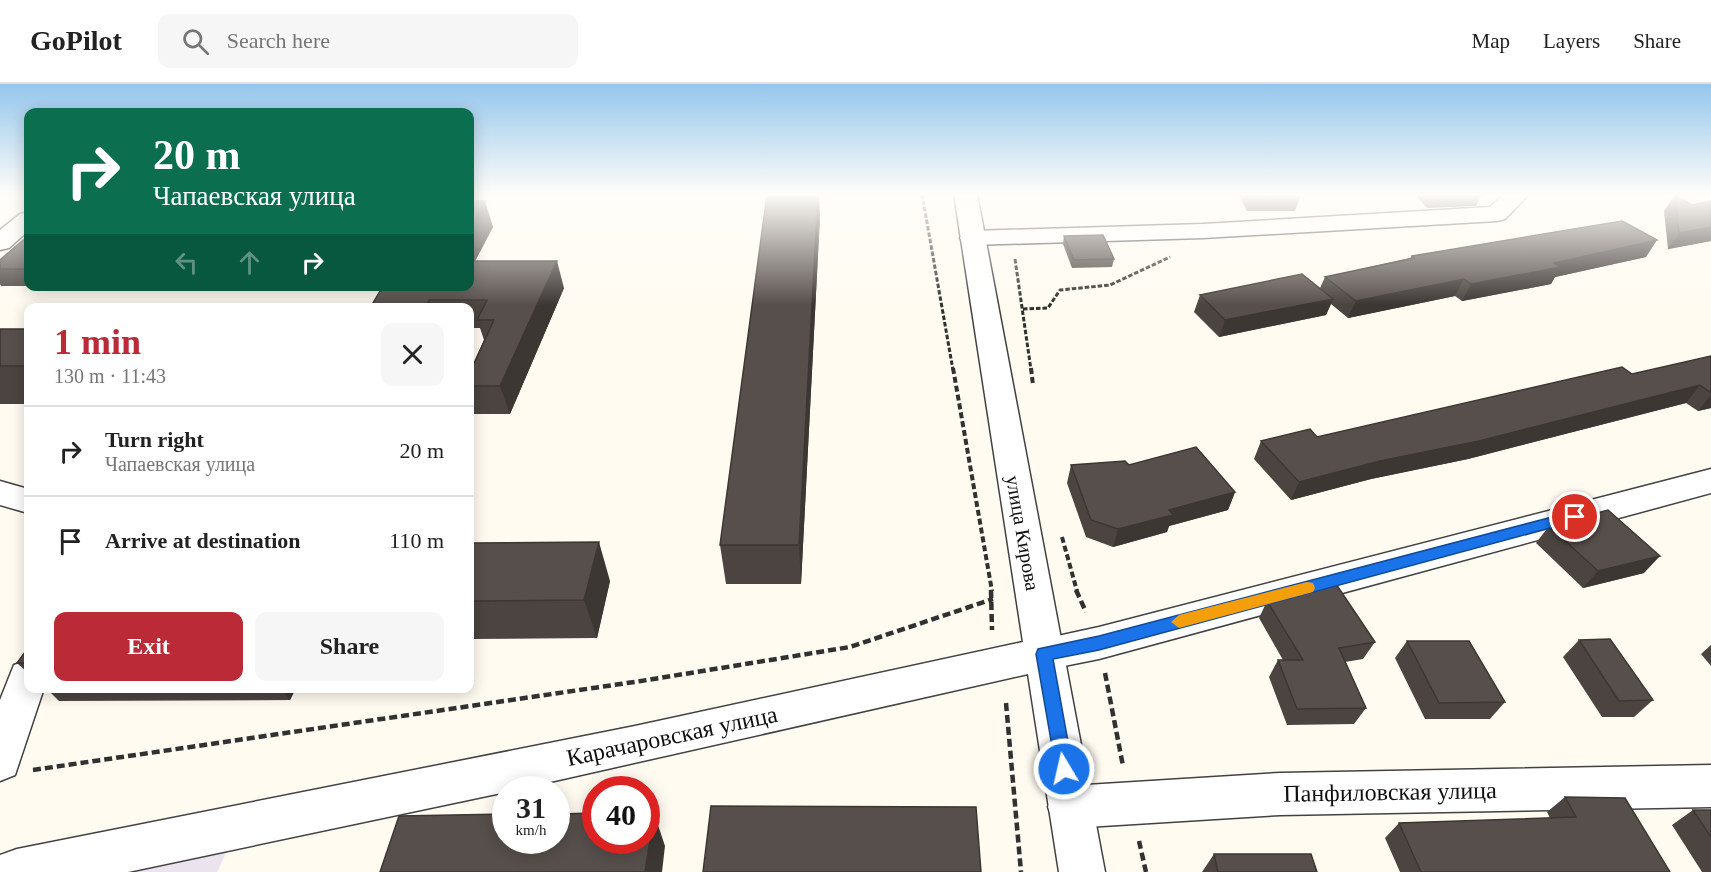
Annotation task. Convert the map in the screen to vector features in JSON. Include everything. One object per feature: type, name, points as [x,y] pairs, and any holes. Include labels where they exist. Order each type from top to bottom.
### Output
[{"type":"street","points":[[0,243],[14,231]]},
{"type":"street","name":"улица Кирова","points":[[971,231],[1082,872]]},
{"type":"street","points":[[972,238],[1207,231]]},
{"type":"street","name":"Карачаровская улица","points":[[17,872],[634,745],[1099,643],[1711,481]]},
{"type":"street","points":[[0,493],[24,500]]},
{"type":"street","points":[[12,766],[25,693]]},
{"type":"street","name":"Панфиловская улица","points":[[1070,807],[1280,794],[1711,786]]},
{"type":"path","points":[[928,231],[993,599],[992,630]]},
{"type":"path","points":[[1023,309],[1048,308],[1060,290],[1110,285],[1174,255]]},
{"type":"path","points":[[1014,258],[1034,391]]},
{"type":"path","points":[[1060,530],[1075,586],[1099,643],[1146,872]]},
{"type":"path","points":[[12,766],[641,681],[850,647],[993,599]]},
{"type":"path","points":[[1006,703],[1021,872]]},
{"type":"shaded area","points":[[227,851],[217,872],[128,872]]},
{"type":"building","points":[[762,231],[816,231],[799,545],[720,545]]},
{"type":"building","points":[[1563,231],[1640,231],[1657,240],[1554,263],[1561,267],[1471,284],[1464,279],[1356,301],[1325,277],[1414,258],[1412,256]]},
{"type":"building","points":[[1103,235],[1114,259],[1074,260],[1064,236]]},
{"type":"building","points":[[24,239],[24,269],[0,269],[0,260]]},
{"type":"building","points":[[474,261],[557,261],[500,386],[474,386],[474,363],[494,320],[477,320],[487,300],[373,303],[380,291],[474,291]]},
{"type":"building","points":[[1302,274],[1333,299],[1225,320],[1200,295]]},
{"type":"building","points":[[0,329],[24,329],[24,366],[0,366]]},
{"type":"building","points":[[1711,356],[1711,393],[1700,385],[1479,441],[1380,461],[1299,482],[1261,441],[1310,429],[1317,437],[1622,367],[1632,374]]},
{"type":"building","points":[[1196,447],[1235,492],[1169,510],[1173,515],[1118,529],[1091,520],[1071,465],[1125,461],[1129,465]]},
{"type":"building","points":[[1608,510],[1660,556],[1598,571],[1549,526]]},
{"type":"building","points":[[599,542],[584,600],[474,601],[474,543]]},
{"type":"building","points":[[1336,584],[1375,642],[1339,648],[1366,708],[1297,709],[1278,660],[1303,660],[1267,601]]},
{"type":"building","points":[[1610,639],[1653,700],[1619,701],[1579,640]]},
{"type":"building","points":[[1407,641],[1469,641],[1505,702],[1439,703]]},
{"type":"building","points":[[24,653],[24,663],[17,663]]},
{"type":"building","points":[[1565,797],[1625,798],[1670,872],[1421,872],[1399,823],[1576,817]]},
{"type":"building","points":[[711,806],[976,807],[981,872],[703,872]]},
{"type":"building","points":[[1693,810],[1711,810],[1711,837]]},
{"type":"building","points":[[582,813],[582,854],[648,854],[645,872],[380,872],[399,816],[492,814],[492,854],[570,854],[570,814]]},
{"type":"building","points":[[1214,854],[1311,854],[1317,872],[1218,872]]},
{"type":"slow traffic","points":[[1179,622],[1307,588]]},
{"type":"route","points":[[1064,769],[1044,654],[1099,643],[1575,517]]}]
